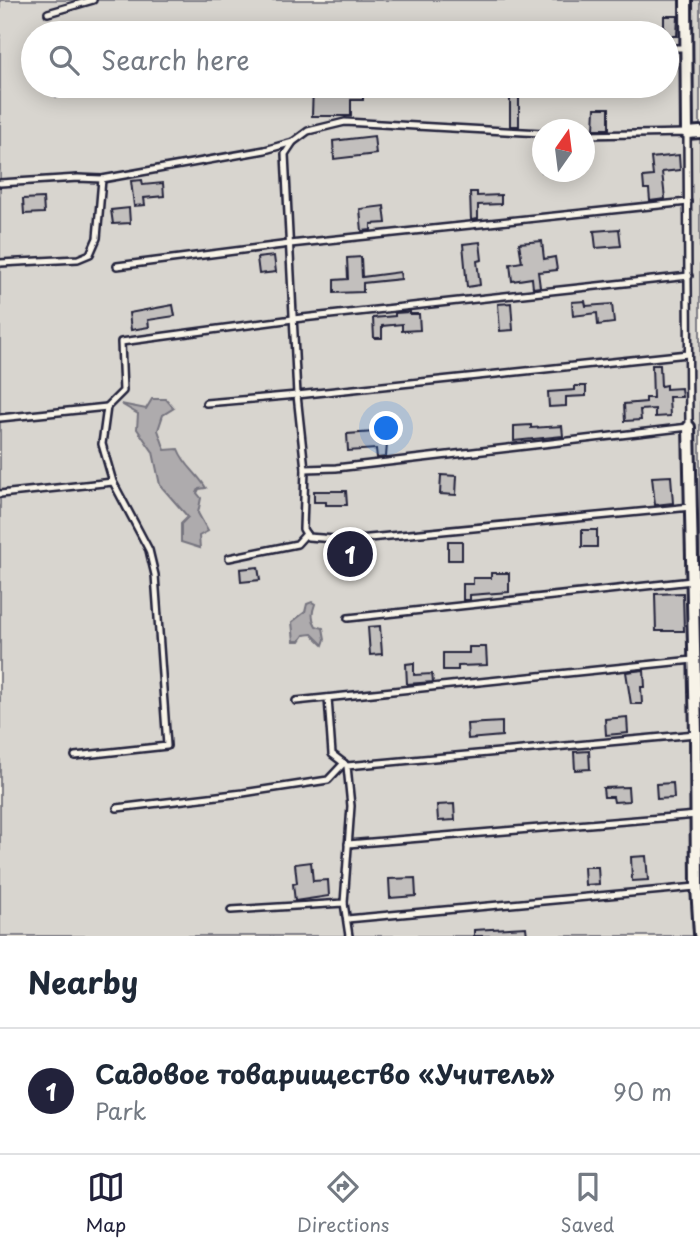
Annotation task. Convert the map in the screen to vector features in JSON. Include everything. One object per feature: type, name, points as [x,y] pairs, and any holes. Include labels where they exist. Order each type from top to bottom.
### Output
[{"type":"street","points":[[686,0],[687,133],[700,132]]},
{"type":"street","points":[[688,427],[696,734],[696,887],[700,934]]},
{"type":"lane","points":[[48,13],[93,0]]},
{"type":"lane","points":[[679,48],[687,48]]},
{"type":"lane","points":[[532,132],[345,122],[308,131],[293,142],[285,153],[297,395],[305,469],[303,529],[308,537],[348,540],[691,507]]},
{"type":"lane","points":[[305,469],[337,468],[688,427],[687,133],[595,135]]},
{"type":"lane","points":[[0,183],[102,179],[265,150],[293,142]]},
{"type":"lane","points":[[0,263],[78,259],[90,254],[97,238],[102,179]]},
{"type":"lane","points":[[117,266],[290,244],[688,202]]},
{"type":"lane","points":[[75,756],[167,746],[155,575],[149,550],[113,482],[102,444],[107,407],[123,391],[121,342],[293,319],[688,276]]},
{"type":"lane","points":[[206,403],[688,354]]},
{"type":"lane","points":[[0,418],[107,407]]},
{"type":"lane","points":[[0,494],[113,482]]},
{"type":"lane","points":[[229,558],[297,544],[306,534]]},
{"type":"lane","points":[[348,618],[692,581]]},
{"type":"lane","points":[[296,701],[693,660]]},
{"type":"lane","points":[[328,698],[332,754],[346,764],[351,806],[344,903],[349,936]]},
{"type":"lane","points":[[117,808],[328,780],[346,764],[696,734]]},
{"type":"lane","points":[[348,844],[697,815]]},
{"type":"lane","points":[[347,919],[696,887]]},
{"type":"lane","points":[[231,910],[344,903]]},
{"type":"shaded area","points":[[0,0],[700,0],[700,936],[0,936]]},
{"type":"shaded area","points":[[152,399],[166,399],[174,408],[163,415],[158,430],[165,450],[178,449],[206,488],[199,489],[197,493],[201,498],[198,513],[208,531],[199,536],[200,548],[181,542],[181,524],[188,517],[160,485],[153,452],[137,429],[138,414],[121,404],[146,409]]},
{"type":"shaded area","points":[[307,604],[315,604],[312,615],[314,623],[323,628],[323,645],[312,634],[304,635],[300,641],[294,641],[292,622],[305,612]]},
{"type":"building","points":[[664,16],[678,16],[678,21],[664,21]]},
{"type":"building","points":[[313,98],[363,98],[351,100],[351,116],[312,116]]},
{"type":"building","points":[[510,98],[519,98],[519,126],[510,126]]},
{"type":"building","points":[[595,108],[609,108],[609,129],[595,129]]},
{"type":"building","points":[[374,136],[376,154],[334,159],[333,141]]},
{"type":"building","points":[[679,155],[680,170],[662,172],[665,199],[650,201],[649,189],[644,189],[643,177],[653,176],[651,158]]},
{"type":"building","points":[[142,180],[143,185],[163,183],[164,196],[144,198],[145,205],[134,206],[131,181]]},
{"type":"building","points":[[470,192],[477,192],[477,196],[501,195],[501,204],[478,205],[478,219],[471,220]]},
{"type":"building","points":[[43,198],[44,213],[24,214],[23,199]]},
{"type":"building","points":[[384,206],[386,223],[371,224],[371,230],[362,231],[360,209]]},
{"type":"building","points":[[129,208],[130,223],[113,224],[111,210]]},
{"type":"building","points":[[619,229],[621,246],[596,248],[594,231]]},
{"type":"building","points":[[542,241],[544,259],[555,257],[557,270],[538,272],[540,287],[533,288],[532,278],[512,281],[510,264],[522,262],[519,243]]},
{"type":"building","points":[[480,242],[482,260],[477,261],[480,285],[467,287],[463,244]]},
{"type":"building","points":[[274,256],[276,272],[259,274],[257,258]]},
{"type":"building","points":[[361,257],[362,277],[400,272],[401,279],[363,283],[363,292],[334,293],[334,280],[348,279],[347,258]]},
{"type":"building","points":[[585,301],[586,306],[612,304],[614,323],[598,325],[597,313],[573,316],[572,302]]},
{"type":"building","points":[[511,303],[513,330],[500,331],[498,304]]},
{"type":"building","points":[[173,305],[175,316],[148,320],[149,327],[131,330],[129,313]]},
{"type":"building","points":[[410,312],[419,314],[420,330],[402,331],[402,324],[382,326],[382,338],[374,338],[373,318]]},
{"type":"building","points":[[652,365],[660,365],[661,386],[666,385],[666,389],[681,388],[682,397],[669,397],[670,416],[655,417],[655,409],[640,410],[641,420],[625,421],[624,404],[646,402],[646,398],[653,398]]},
{"type":"building","points":[[575,386],[586,386],[586,396],[566,397],[566,406],[549,407],[548,392],[575,390]]},
{"type":"building","points":[[531,425],[531,428],[562,426],[563,436],[514,441],[514,426]]},
{"type":"building","points":[[388,431],[386,457],[377,458],[376,449],[348,451],[347,434]]},
{"type":"building","points":[[441,475],[457,476],[456,495],[440,494]]},
{"type":"building","points":[[671,476],[673,503],[655,505],[652,477]]},
{"type":"building","points":[[314,491],[346,491],[347,505],[314,502]]},
{"type":"building","points":[[582,530],[597,530],[597,547],[582,547]]},
{"type":"building","points":[[448,541],[462,541],[462,560],[448,560]]},
{"type":"building","points":[[258,567],[260,580],[241,582],[240,569]]},
{"type":"building","points":[[491,573],[509,573],[509,592],[470,595],[470,600],[463,600],[463,584],[473,584],[473,578],[491,578]]},
{"type":"building","points":[[683,593],[684,631],[656,631],[655,594]]},
{"type":"building","points":[[380,626],[382,654],[370,655],[368,627]]},
{"type":"building","points":[[469,647],[486,647],[487,665],[458,666],[458,670],[443,670],[443,653],[469,653]]},
{"type":"building","points":[[414,663],[414,675],[432,674],[433,682],[407,684],[406,664]]},
{"type":"building","points":[[644,670],[642,704],[631,704],[626,672]]},
{"type":"building","points":[[627,717],[628,733],[606,735],[605,719]]},
{"type":"building","points":[[502,722],[502,736],[468,739],[467,724]]},
{"type":"building","points":[[589,751],[590,769],[575,770],[574,752]]},
{"type":"building","points":[[673,783],[674,798],[657,799],[656,784]]},
{"type":"building","points":[[628,787],[629,801],[614,802],[613,797],[604,797],[603,788]]},
{"type":"building","points":[[454,804],[455,820],[438,821],[437,805]]},
{"type":"building","points":[[646,856],[648,880],[632,881],[631,857]]},
{"type":"building","points":[[311,862],[313,881],[328,880],[329,896],[295,901],[295,864]]},
{"type":"building","points":[[584,867],[598,867],[599,884],[585,885]]},
{"type":"building","points":[[415,878],[416,896],[390,898],[389,879]]},
{"type":"building","points":[[526,927],[527,936],[474,936],[474,930]]},
{"type":"place","name":"Садовое товарищество «Учитель»","points":[[350,554]]}]
